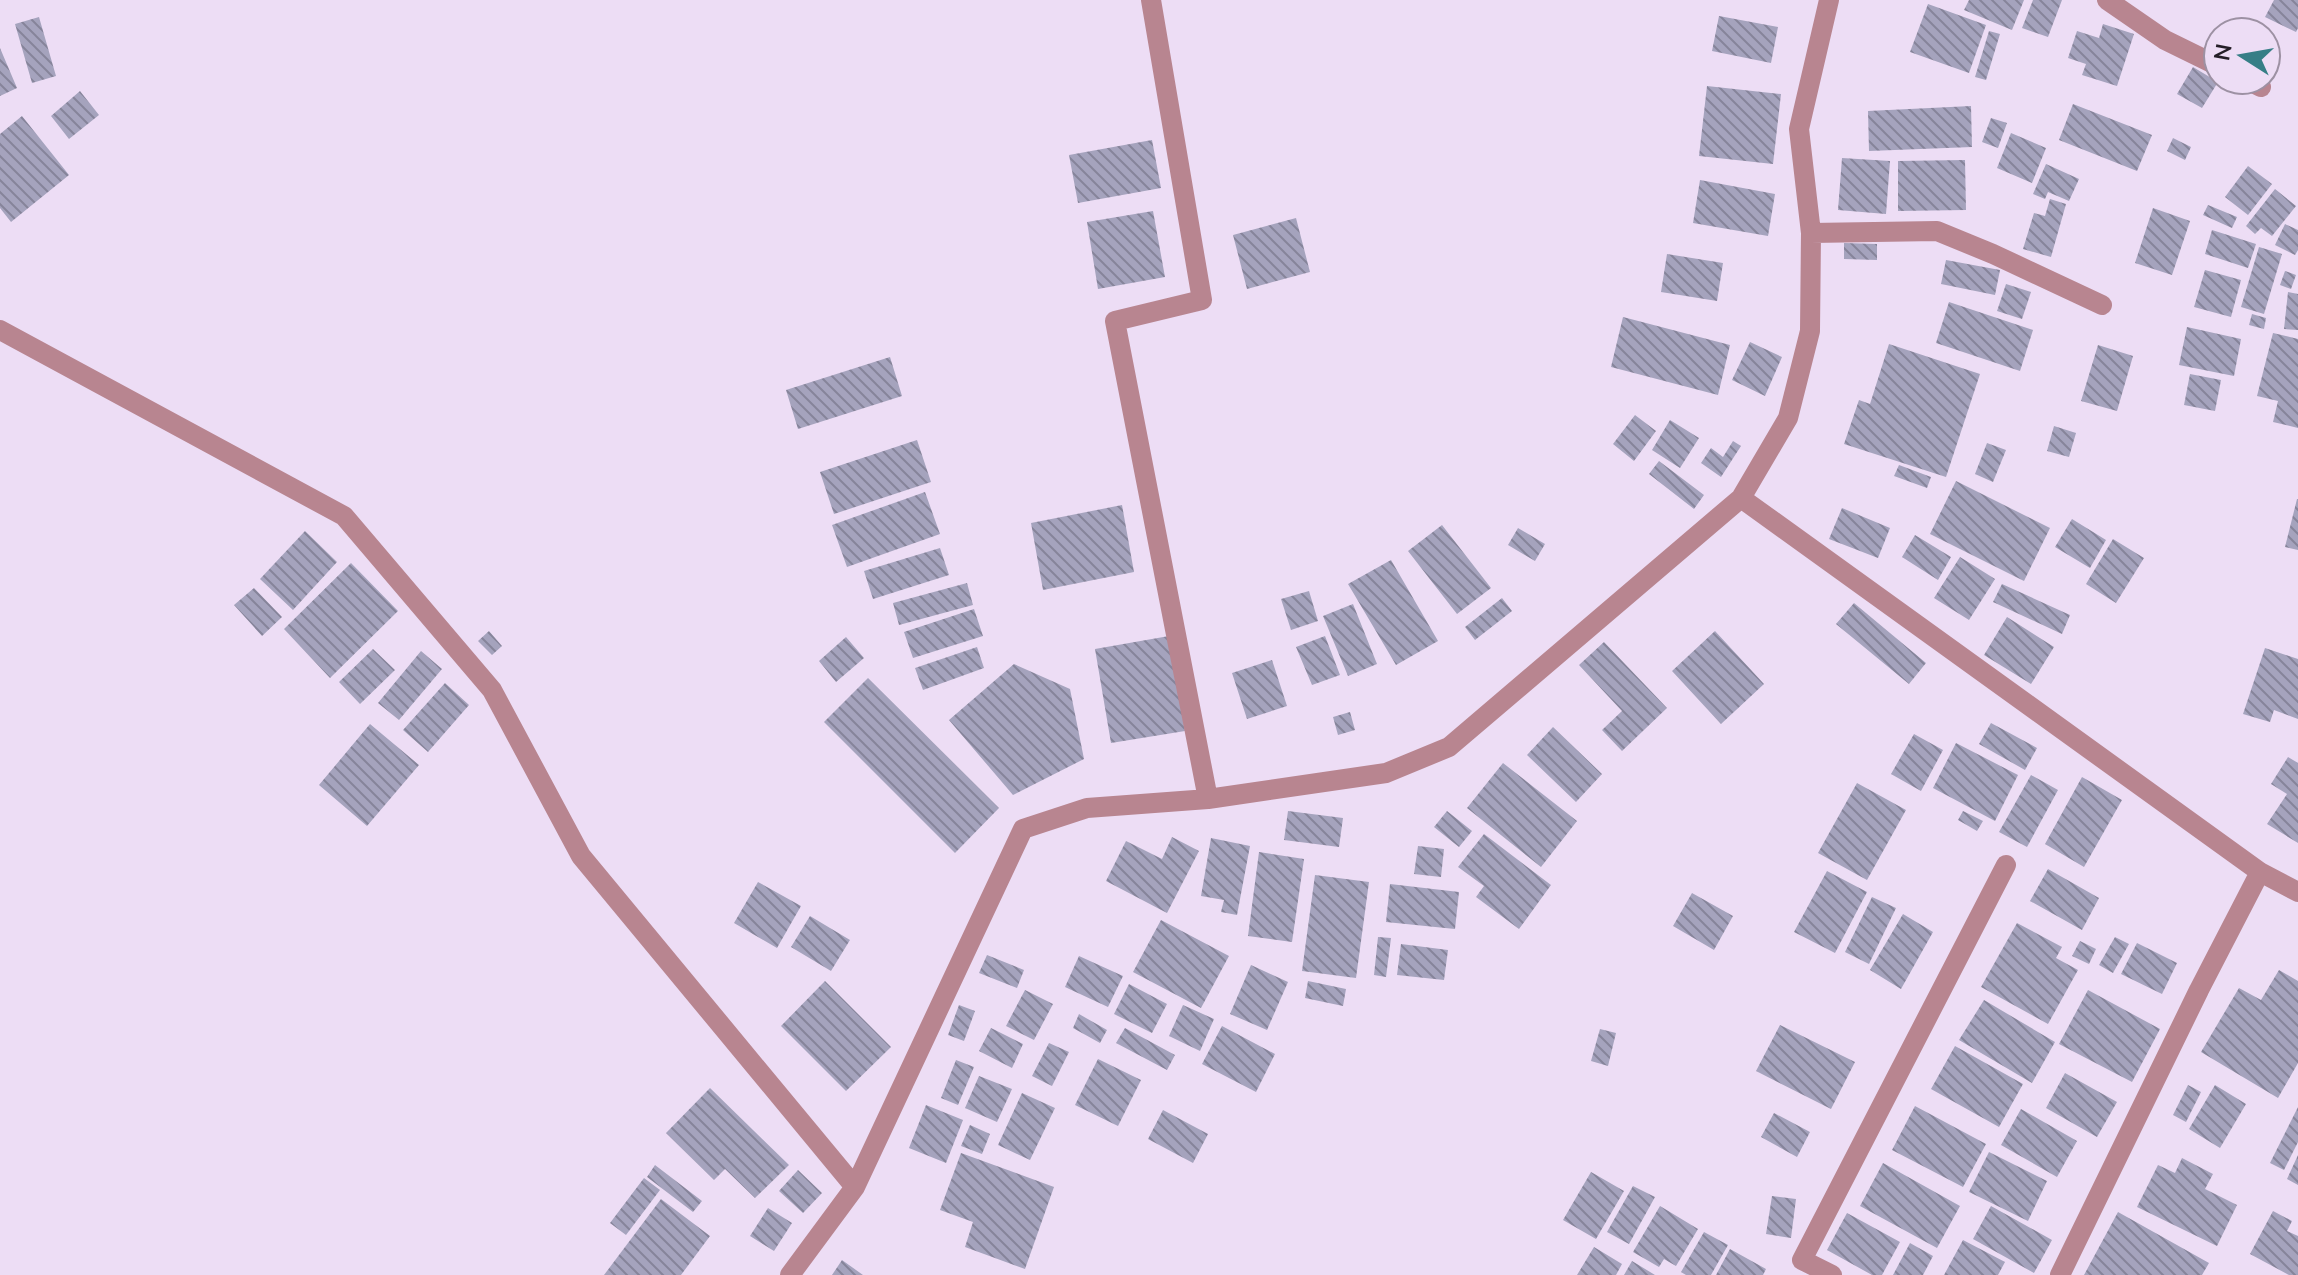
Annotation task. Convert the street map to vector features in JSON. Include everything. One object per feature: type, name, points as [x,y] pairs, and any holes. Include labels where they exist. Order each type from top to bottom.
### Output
[{"type":"street","points":[[1151,0],[1202,300],[1115,321],[1208,799]]},
{"type":"street","points":[[790,1275],[855,1187],[1023,829],[1087,808],[1208,799],[1386,773],[1449,747],[1741,498],[1788,418],[1810,331],[1811,233],[1799,129],[1829,0]]},
{"type":"street","points":[[2107,0],[2165,40],[2202,58]]},
{"type":"street","points":[[1811,233],[1937,231],[2102,305]]},
{"type":"street","points":[[0,330],[344,516],[492,690],[581,856],[855,1187]]},
{"type":"street","points":[[1741,498],[2260,872],[2298,892]]},
{"type":"street","points":[[1832,1275],[1802,1260],[2006,865]]},
{"type":"street","points":[[2060,1275],[2260,872]]},
{"type":"building","points":[[1969,0],[2024,0],[2012,30],[1964,10]]},
{"type":"building","points":[[2033,0],[2062,0],[2048,37],[2022,28]]},
{"type":"building","points":[[2274,0],[2298,0],[2296,32],[2282,25],[2282,16],[2266,16]]},
{"type":"building","points":[[1928,4],[1986,25],[1969,73],[1910,52]]},
{"type":"building","points":[[1719,16],[1778,27],[1771,63],[1712,51]]},
{"type":"building","points":[[39,17],[56,76],[32,83],[15,24]]},
{"type":"building","points":[[2103,24],[2134,34],[2117,86],[2082,75],[2086,64],[2068,58],[2077,31],[2099,38]]},
{"type":"building","points":[[1989,31],[2000,34],[1986,80],[1975,77]]},
{"type":"building","points":[[0,48],[17,88],[0,96]]},
{"type":"building","points":[[2193,67],[2202,72],[2202,96],[2209,96],[2202,108],[2177,94]]},
{"type":"building","points":[[1707,86],[1781,94],[1773,164],[1699,156]]},
{"type":"building","points":[[80,91],[99,115],[69,139],[51,116]]},
{"type":"building","points":[[2073,104],[2152,135],[2137,171],[2059,140]]},
{"type":"building","points":[[1971,106],[1972,147],[1869,151],[1868,111]]},
{"type":"building","points":[[22,116],[69,175],[11,222],[0,208],[0,134]]},
{"type":"building","points":[[1991,118],[2007,123],[1998,148],[1982,142]]},
{"type":"building","points":[[2011,133],[2046,148],[2032,183],[1997,168]]},
{"type":"building","points":[[2173,138],[2191,147],[2185,160],[2167,151]]},
{"type":"building","points":[[1152,140],[1161,188],[1078,203],[1069,155]]},
{"type":"building","points":[[1842,158],[1890,161],[1886,214],[1838,210]]},
{"type":"building","points":[[1965,160],[1966,210],[1898,211],[1898,161]]},
{"type":"building","points":[[2046,164],[2079,179],[2069,201],[2048,192],[2045,199],[2033,194]]},
{"type":"building","points":[[2248,166],[2272,184],[2248,215],[2225,197]]},
{"type":"building","points":[[1700,180],[1775,194],[1768,236],[1693,223]]},
{"type":"building","points":[[2275,189],[2296,206],[2272,236],[2261,228],[2255,234],[2246,226]]},
{"type":"building","points":[[2050,199],[2066,204],[2051,257],[2023,249],[2034,213],[2045,216]]},
{"type":"building","points":[[2208,205],[2237,217],[2232,228],[2203,215]]},
{"type":"building","points":[[2153,208],[2190,221],[2172,275],[2135,263]]},
{"type":"building","points":[[1153,211],[1165,277],[1098,289],[1087,222]]},
{"type":"building","points":[[1296,218],[1310,272],[1247,289],[1233,235]]},
{"type":"building","points":[[2285,224],[2298,230],[2295,255],[2275,245]]},
{"type":"building","points":[[2212,230],[2256,244],[2248,268],[2205,254]]},
{"type":"building","points":[[1844,243],[1877,244],[1877,260],[1844,259]]},
{"type":"building","points":[[2259,247],[2282,254],[2264,314],[2241,307]]},
{"type":"building","points":[[1667,254],[1723,263],[1717,301],[1661,292]]},
{"type":"building","points":[[1946,260],[2000,270],[1995,295],[1941,284]]},
{"type":"building","points":[[2205,270],[2241,280],[2231,317],[2194,307]]},
{"type":"building","points":[[2285,271],[2296,275],[2291,289],[2280,285]]},
{"type":"building","points":[[2006,284],[2031,292],[2022,319],[1997,311]]},
{"type":"building","points":[[2288,292],[2298,294],[2298,330],[2284,329]]},
{"type":"building","points":[[1949,302],[2033,330],[2020,371],[1936,343]]},
{"type":"building","points":[[2252,314],[2266,318],[2264,329],[2249,325]]},
{"type":"building","points":[[1623,317],[1730,345],[1718,395],[1611,367]]},
{"type":"building","points":[[2187,327],[2241,339],[2234,376],[2179,365]]},
{"type":"building","points":[[2273,333],[2298,339],[2298,428],[2273,422],[2278,401],[2257,396]]},
{"type":"building","points":[[1750,342],[1782,357],[1765,396],[1732,380]]},
{"type":"building","points":[[1889,344],[1980,374],[1946,477],[1844,444],[1859,400],[1870,404]]},
{"type":"building","points":[[2098,345],[2133,356],[2117,411],[2081,401]]},
{"type":"building","points":[[890,357],[902,396],[798,429],[786,390]]},
{"type":"building","points":[[2190,374],[2221,380],[2215,411],[2184,405]]},
{"type":"building","points":[[1635,415],[1656,431],[1634,461],[1613,444]]},
{"type":"building","points":[[1670,420],[1699,438],[1680,468],[1652,450]]},
{"type":"building","points":[[2054,426],[2076,433],[2069,457],[2047,451]]},
{"type":"building","points":[[917,440],[931,482],[834,514],[820,472]]},
{"type":"building","points":[[1733,441],[1741,446],[1721,477],[1701,463],[1711,448],[1723,457]]},
{"type":"building","points":[[1987,443],[2006,450],[1993,482],[1975,474]]},
{"type":"building","points":[[1659,461],[1704,495],[1694,509],[1649,474]]},
{"type":"building","points":[[1899,465],[1931,477],[1927,488],[1894,476]]},
{"type":"building","points":[[1956,481],[2050,528],[2024,581],[1930,534]]},
{"type":"building","points":[[925,492],[940,534],[847,567],[832,525]]},
{"type":"building","points":[[2298,499],[2298,550],[2285,547]]},
{"type":"building","points":[[1122,505],[1134,572],[1043,590],[1031,523]]},
{"type":"building","points":[[1842,508],[1890,528],[1878,558],[1829,539]]},
{"type":"building","points":[[2072,519],[2106,540],[2090,568],[2055,547]]},
{"type":"building","points":[[1442,525],[1491,588],[1457,614],[1408,551]]},
{"type":"building","points":[[1518,528],[1545,544],[1535,561],[1508,545]]},
{"type":"building","points":[[305,531],[337,562],[293,610],[260,579]]},
{"type":"building","points":[[1915,535],[1951,557],[1938,580],[1902,557]]},
{"type":"building","points":[[2113,539],[2144,558],[2116,603],[2086,584]]},
{"type":"building","points":[[940,548],[949,575],[873,599],[864,571]]},
{"type":"building","points":[[1960,557],[1995,579],[1969,620],[1934,598]]},
{"type":"building","points":[[1391,560],[1438,641],[1396,665],[1348,584]]},
{"type":"building","points":[[351,563],[398,611],[330,678],[284,629]]},
{"type":"building","points":[[967,583],[973,605],[899,625],[893,603]]},
{"type":"building","points":[[2002,584],[2070,615],[2062,634],[1993,602]]},
{"type":"building","points":[[254,588],[282,617],[262,636],[234,605]]},
{"type":"building","points":[[1309,591],[1318,621],[1291,630],[1281,599]]},
{"type":"building","points":[[1502,598],[1512,611],[1475,640],[1465,627]]},
{"type":"building","points":[[1854,603],[1926,663],[1909,684],[1836,624]]},
{"type":"building","points":[[1353,604],[1377,664],[1348,676],[1323,616]]},
{"type":"building","points":[[974,609],[983,636],[913,658],[904,632]]},
{"type":"building","points":[[2007,617],[2054,647],[2031,684],[1984,655]]},
{"type":"building","points":[[489,631],[502,646],[492,655],[478,641]]},
{"type":"building","points":[[1715,631],[1764,684],[1721,724],[1672,671]]},
{"type":"building","points":[[1169,636],[1185,731],[1111,743],[1095,649]]},
{"type":"building","points":[[1325,636],[1340,675],[1312,685],[1296,647]]},
{"type":"building","points":[[846,637],[864,658],[836,682],[819,661]]},
{"type":"building","points":[[1604,642],[1667,708],[1622,751],[1602,730],[1622,711],[1579,665]]},
{"type":"building","points":[[977,647],[984,668],[923,690],[915,668]]},
{"type":"building","points":[[2265,648],[2298,659],[2298,719],[2274,710],[2270,722],[2243,714]]},
{"type":"building","points":[[373,649],[395,670],[360,704],[339,682]]},
{"type":"building","points":[[421,651],[442,669],[399,720],[378,703]]},
{"type":"building","points":[[1272,660],[1287,706],[1247,719],[1232,673]]},
{"type":"building","points":[[1014,664],[1070,689],[1084,759],[1013,795],[949,720]]},
{"type":"building","points":[[868,678],[999,808],[955,853],[824,722]]},
{"type":"building","points":[[445,683],[469,705],[428,752],[403,730]]},
{"type":"building","points":[[1350,712],[1355,730],[1338,735],[1333,717]]},
{"type":"building","points":[[1991,723],[2037,748],[2025,770],[1979,744]]},
{"type":"building","points":[[370,724],[419,765],[367,826],[319,785]]},
{"type":"building","points":[[1553,727],[1602,774],[1576,802],[1527,755]]},
{"type":"building","points":[[1914,734],[1943,750],[1921,791],[1891,774]]},
{"type":"building","points":[[1956,743],[2018,775],[1995,821],[1933,788]]},
{"type":"building","points":[[2288,757],[2298,763],[2298,843],[2267,824],[2287,794],[2271,784]]},
{"type":"building","points":[[1503,763],[1577,821],[1541,867],[1467,808]]},
{"type":"building","points":[[2031,775],[2058,790],[2027,847],[1999,832]]},
{"type":"building","points":[[2082,777],[2122,800],[2084,867],[2045,844]]},
{"type":"building","points":[[1857,783],[1906,810],[1867,880],[1818,853]]},
{"type":"building","points":[[1288,811],[1343,818],[1339,847],[1284,840]]},
{"type":"building","points":[[1447,811],[1472,831],[1459,847],[1434,827]]},
{"type":"building","points":[[1963,811],[1983,821],[1977,831],[1958,820]]},
{"type":"building","points":[[1484,834],[1551,885],[1519,929],[1476,897],[1484,886],[1458,867]]},
{"type":"building","points":[[1172,837],[1199,851],[1167,913],[1106,881],[1126,841],[1162,859]]},
{"type":"building","points":[[1211,838],[1250,846],[1237,915],[1221,912],[1224,900],[1201,896]]},
{"type":"building","points":[[1418,846],[1444,849],[1441,877],[1414,874]]},
{"type":"building","points":[[1259,852],[1304,859],[1292,942],[1248,936]]},
{"type":"building","points":[[2048,869],[2099,898],[2082,930],[2030,901]]},
{"type":"building","points":[[1827,871],[1867,892],[1835,953],[1794,932]]},
{"type":"building","points":[[1315,875],[1369,882],[1356,978],[1302,971]]},
{"type":"building","points":[[758,882],[801,906],[777,948],[734,923]]},
{"type":"building","points":[[1390,884],[1459,892],[1455,929],[1386,922]]},
{"type":"building","points":[[1692,893],[1733,916],[1714,950],[1673,926]]},
{"type":"building","points":[[1872,897],[1896,908],[1869,964],[1845,952]]},
{"type":"building","points":[[1903,914],[1933,932],[1901,989],[1870,970]]},
{"type":"building","points":[[810,916],[850,940],[831,971],[791,947]]},
{"type":"building","points":[[1161,920],[1229,956],[1201,1008],[1133,972]]},
{"type":"building","points":[[2017,923],[2062,947],[2056,958],[2078,970],[2048,1024],[1981,987]]},
{"type":"building","points":[[1378,937],[1391,938],[1386,977],[1374,975]]},
{"type":"building","points":[[2115,937],[2129,944],[2113,973],[2099,965]]},
{"type":"building","points":[[2080,941],[2096,949],[2089,964],[2072,956]]},
{"type":"building","points":[[2137,943],[2177,963],[2162,994],[2121,974]]},
{"type":"building","points":[[1401,944],[1448,950],[1444,980],[1397,975]]},
{"type":"building","points":[[987,955],[1024,970],[1017,988],[979,973]]},
{"type":"building","points":[[1079,956],[1123,976],[1108,1007],[1065,987]]},
{"type":"building","points":[[1251,965],[1288,982],[1267,1030],[1230,1014]]},
{"type":"building","points":[[2279,970],[2298,981],[2298,1063],[2278,1098],[2201,1052],[2239,988],[2261,1000]]},
{"type":"building","points":[[825,981],[891,1047],[846,1091],[781,1026]]},
{"type":"building","points":[[1308,981],[1346,989],[1343,1006],[1305,998]]},
{"type":"building","points":[[1129,984],[1167,1004],[1152,1033],[1114,1014]]},
{"type":"building","points":[[1025,990],[1053,1004],[1034,1040],[1006,1026]]},
{"type":"building","points":[[2088,990],[2160,1029],[2132,1082],[2059,1044]]},
{"type":"building","points":[[1984,1000],[2055,1042],[2032,1083],[1959,1040]]},
{"type":"building","points":[[959,1005],[975,1011],[964,1041],[948,1035]]},
{"type":"building","points":[[1183,1005],[1214,1019],[1200,1051],[1169,1036]]},
{"type":"building","points":[[1079,1014],[1107,1030],[1100,1043],[1073,1028]]},
{"type":"building","points":[[1780,1025],[1855,1062],[1831,1109],[1756,1071]]},
{"type":"building","points":[[1222,1026],[1275,1054],[1256,1092],[1202,1064]]},
{"type":"building","points":[[991,1028],[1023,1044],[1012,1068],[979,1051]]},
{"type":"building","points":[[1125,1028],[1175,1055],[1167,1070],[1116,1043]]},
{"type":"building","points":[[1600,1029],[1616,1033],[1608,1066],[1591,1061]]},
{"type":"building","points":[[1049,1043],[1069,1052],[1052,1086],[1032,1076]]},
{"type":"building","points":[[1955,1046],[2023,1084],[1999,1127],[1931,1089]]},
{"type":"building","points":[[1098,1059],[1141,1080],[1118,1126],[1075,1105]]},
{"type":"building","points":[[956,1060],[974,1067],[958,1105],[941,1098]]},
{"type":"building","points":[[2065,1073],[2117,1102],[2097,1137],[2046,1108]]},
{"type":"building","points":[[979,1076],[1012,1089],[997,1122],[965,1108]]},
{"type":"building","points":[[2188,1085],[2201,1092],[2186,1122],[2173,1115]]},
{"type":"building","points":[[2215,1085],[2246,1104],[2220,1148],[2189,1129]]},
{"type":"building","points":[[710,1088],[789,1165],[755,1198],[725,1169],[714,1180],[666,1133]]},
{"type":"building","points":[[1022,1093],[1055,1108],[1030,1160],[998,1145]]},
{"type":"building","points":[[926,1105],[963,1120],[946,1163],[909,1148]]},
{"type":"building","points":[[1915,1106],[1986,1144],[1963,1187],[1892,1150]]},
{"type":"building","points":[[2298,1107],[2298,1142],[2284,1170],[2270,1163]]},
{"type":"building","points":[[2021,1109],[2077,1141],[2057,1177],[2001,1145]]},
{"type":"building","points":[[1163,1110],[1208,1134],[1193,1163],[1148,1139]]},
{"type":"building","points":[[1774,1113],[1810,1132],[1797,1157],[1761,1137]]},
{"type":"building","points":[[970,1125],[990,1134],[982,1154],[961,1146]]},
{"type":"building","points":[[1989,1152],[2047,1181],[2028,1221],[1969,1192]]},
{"type":"building","points":[[961,1153],[1054,1187],[1025,1269],[965,1247],[973,1222],[940,1210]]},
{"type":"building","points":[[2298,1155],[2298,1185],[2287,1179]]},
{"type":"building","points":[[2182,1158],[2213,1174],[2205,1189],[2237,1205],[2217,1246],[2137,1207],[2158,1165],[2175,1173]]},
{"type":"building","points":[[1883,1163],[1960,1206],[1937,1248],[1860,1206]]},
{"type":"building","points":[[655,1165],[702,1201],[693,1212],[647,1177]]},
{"type":"building","points":[[798,1170],[822,1193],[803,1213],[779,1191]]},
{"type":"building","points":[[1591,1172],[1624,1191],[1596,1239],[1563,1220]]},
{"type":"building","points":[[644,1178],[660,1190],[626,1235],[610,1223]]},
{"type":"building","points":[[1633,1186],[1655,1197],[1629,1244],[1607,1232]]},
{"type":"building","points":[[1772,1196],[1796,1199],[1791,1238],[1766,1234]]},
{"type":"building","points":[[661,1199],[710,1236],[681,1275],[604,1275]]},
{"type":"building","points":[[1660,1206],[1698,1229],[1676,1266],[1664,1259],[1659,1267],[1633,1252]]},
{"type":"building","points":[[1991,1206],[2052,1240],[2034,1273],[1973,1239]]},
{"type":"building","points":[[768,1208],[792,1223],[774,1251],[750,1236]]},
{"type":"building","points":[[2273,1211],[2292,1221],[2287,1231],[2298,1236],[2298,1275],[2289,1275],[2250,1254]]},
{"type":"building","points":[[2118,1212],[2209,1263],[2202,1275],[2084,1275]]},
{"type":"building","points":[[1847,1213],[1900,1242],[1882,1275],[1872,1275],[1827,1250]]},
{"type":"building","points":[[1704,1232],[1728,1245],[1711,1275],[1686,1275],[1681,1272]]},
{"type":"building","points":[[1963,1240],[2005,1262],[1998,1275],[1944,1275]]},
{"type":"building","points":[[1910,1243],[1933,1256],[1923,1275],[1893,1275]]},
{"type":"building","points":[[1594,1247],[1622,1264],[1616,1275],[1577,1275]]},
{"type":"building","points":[[1730,1249],[1766,1269],[1763,1275],[1716,1275]]},
{"type":"building","points":[[842,1260],[863,1275],[832,1275]]},
{"type":"building","points":[[1632,1261],[1655,1275],[1624,1275]]}]
